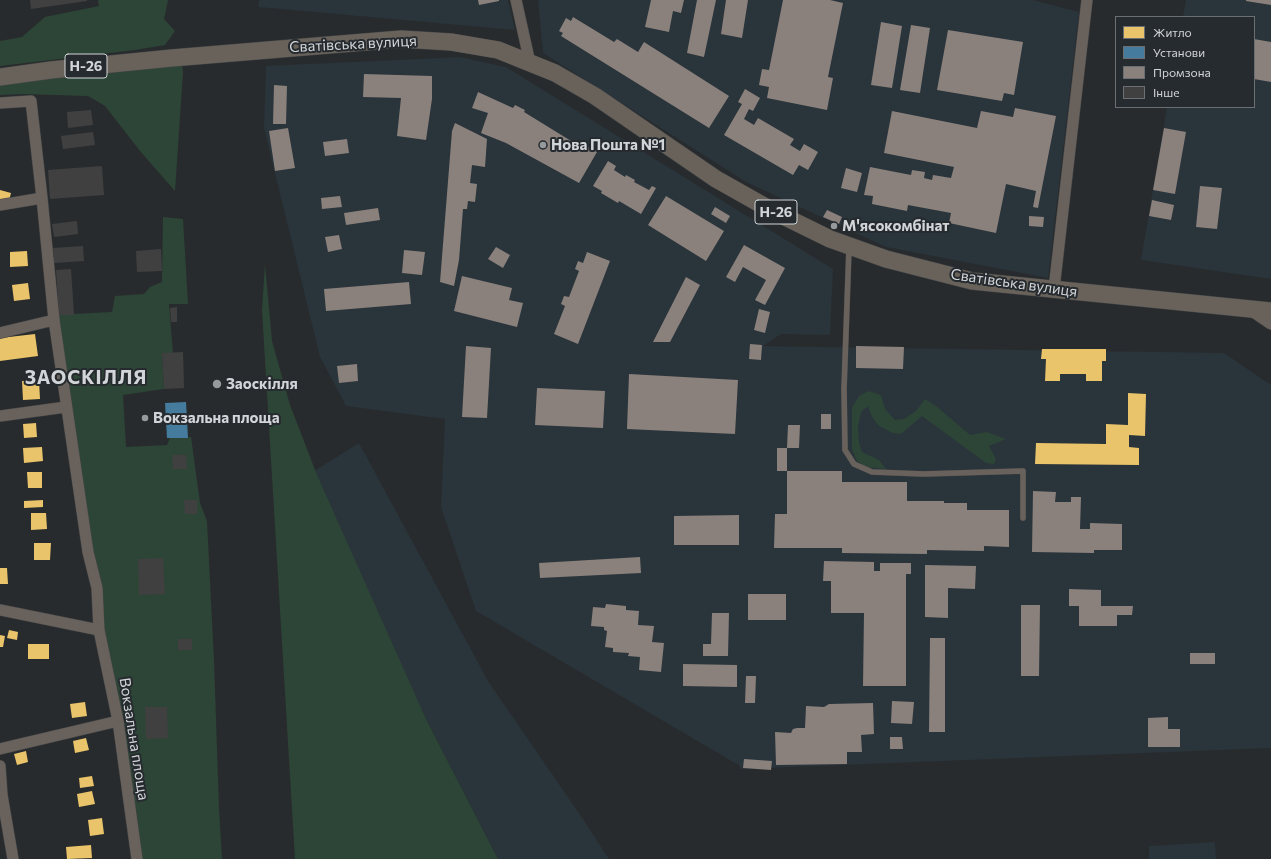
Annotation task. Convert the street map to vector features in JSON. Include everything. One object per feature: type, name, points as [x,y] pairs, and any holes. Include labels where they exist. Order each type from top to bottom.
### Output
[{"type":"main road","name":"Сватівська вулиця","points":[[0,76],[172,58],[401,38],[452,42],[498,50],[555,73],[595,96],[716,179],[771,210],[830,239],[886,259],[972,281],[1271,311]]},
{"type":"street","points":[[516,0],[530,63]]},
{"type":"street","points":[[1054,289],[1087,0]]},
{"type":"street","name":"Вокзальна площа","points":[[0,103],[31,101],[54,320],[66,407],[88,552],[97,588],[99,630],[118,721],[138,859]]},
{"type":"street","points":[[0,205],[42,198]]},
{"type":"street","points":[[1252,310],[1271,323]]},
{"type":"street","points":[[0,333],[54,320]]},
{"type":"street","points":[[0,416],[66,407]]},
{"type":"street","points":[[0,610],[99,630]]},
{"type":"street","points":[[0,749],[118,721]]},
{"type":"street","points":[[0,766],[1,795],[13,859]]},
{"type":"lane","points":[[849,246],[844,389],[845,450],[854,464],[872,472],[924,474],[1023,471],[1022,518]]},
{"type":"shaded area","points":[[259,0],[508,0],[515,30],[258,7]]},
{"type":"shaded area","points":[[538,0],[1033,0],[1079,12],[1048,278],[886,247],[746,182],[543,53]]},
{"type":"shaded area","points":[[1186,0],[1271,0],[1271,279],[1141,260],[1167,108],[1255,108],[1255,16],[1183,16]]},
{"type":"shaded area","points":[[460,57],[506,67],[833,269],[830,335],[781,334],[763,346],[1224,353],[1271,385],[1271,748],[740,769],[740,766],[476,611],[441,507],[445,419],[346,406],[320,357],[264,128],[266,66]]},
{"type":"shaded area","points":[[359,443],[488,681],[609,859],[498,859],[423,713],[298,481]]},
{"type":"shaded area","points":[[1215,842],[1216,859],[1149,859],[1149,846]]},
{"type":"green space","points":[[98,0],[168,0],[164,19],[175,31],[165,45],[0,66],[0,41],[22,37],[45,17],[99,6]]},
{"type":"green space","points":[[182,63],[183,72],[175,191],[140,151],[105,106],[88,96],[22,94],[0,95],[0,84]]},
{"type":"green space","points":[[163,217],[183,219],[188,304],[169,304],[173,353],[162,353],[164,389],[123,395],[126,447],[167,445],[170,438],[191,437],[200,503],[207,521],[222,859],[137,859],[53,315],[112,312],[115,296],[144,294],[150,287],[162,282]]},
{"type":"green space","points":[[265,264],[272,341],[290,405],[317,475],[426,719],[498,859],[295,859],[262,310]]},
{"type":"green space","points":[[869,391],[881,395],[885,409],[895,420],[904,419],[916,411],[925,399],[936,406],[970,435],[987,432],[1006,439],[989,446],[996,459],[994,464],[986,463],[922,416],[901,434],[893,433],[879,426],[872,417],[868,406],[861,412],[858,427],[859,443],[862,452],[879,460],[886,469],[866,467],[857,461],[852,449],[852,408],[859,396]]},
{"type":"building: Житло","points":[[0,190],[11,193],[9,201],[0,199]]},
{"type":"building: Житло","points":[[27,251],[28,266],[10,267],[10,252]]},
{"type":"building: Житло","points":[[28,283],[30,299],[14,301],[12,285]]},
{"type":"building: Житло","points":[[35,334],[38,356],[0,361],[0,338]]},
{"type":"building: Житло","points":[[1042,349],[1106,349],[1106,361],[1102,361],[1102,381],[1086,381],[1086,374],[1060,374],[1060,381],[1045,381],[1046,359],[1041,359]]},
{"type":"building: Житло","points":[[39,380],[40,399],[23,400],[22,381]]},
{"type":"building: Житло","points":[[1128,393],[1146,394],[1145,436],[1129,435],[1129,447],[1139,448],[1139,465],[1035,464],[1036,443],[1106,444],[1106,424],[1128,425]]},
{"type":"building: Житло","points":[[36,423],[37,437],[24,438],[23,424]]},
{"type":"building: Житло","points":[[42,447],[43,461],[24,463],[23,448]]},
{"type":"building: Житло","points":[[27,472],[42,472],[42,488],[28,488]]},
{"type":"building: Житло","points":[[43,500],[43,507],[24,508],[24,501]]},
{"type":"building: Житло","points":[[31,513],[46,513],[47,529],[31,530]]},
{"type":"building: Житло","points":[[34,543],[51,543],[50,560],[34,560]]},
{"type":"building: Житло","points":[[0,568],[7,568],[8,584],[0,584]]},
{"type":"building: Житло","points":[[9,630],[18,632],[17,640],[7,638]]},
{"type":"building: Житло","points":[[0,635],[5,636],[3,647],[0,647]]},
{"type":"building: Житло","points":[[28,644],[49,644],[49,659],[28,659]]},
{"type":"building: Житло","points":[[85,702],[87,716],[72,718],[70,704]]},
{"type":"building: Житло","points":[[86,738],[89,750],[75,753],[73,741]]},
{"type":"building: Житло","points":[[26,751],[28,762],[17,765],[14,754]]},
{"type":"building: Житло","points":[[92,776],[94,786],[80,788],[79,778]]},
{"type":"building: Житло","points":[[92,791],[95,804],[79,807],[77,794]]},
{"type":"building: Житло","points":[[102,818],[104,834],[90,836],[88,820]]},
{"type":"building: Житло","points":[[91,845],[92,858],[67,859],[66,847]]},
{"type":"building: Установи","points":[[186,402],[188,438],[167,438],[165,403]]},
{"type":"building: Промзона","points":[[478,0],[499,0],[499,1],[479,5]]},
{"type":"building: Промзона","points":[[651,0],[684,0],[681,13],[673,11],[669,32],[645,27]]},
{"type":"building: Промзона","points":[[697,0],[716,0],[704,57],[687,53]]},
{"type":"building: Промзона","points":[[726,0],[748,0],[742,38],[721,34]]},
{"type":"building: Промзона","points":[[783,0],[830,0],[843,3],[828,77],[833,78],[827,110],[767,98],[769,87],[759,85],[762,69],[769,70]]},
{"type":"building: Промзона","points":[[1271,0],[1271,5],[1246,1]]},
{"type":"building: Промзона","points":[[573,17],[614,42],[617,39],[638,52],[644,42],[729,96],[709,128],[561,36],[563,33],[559,31],[566,18],[571,21]]},
{"type":"building: Промзона","points":[[881,22],[902,26],[892,88],[871,85]]},
{"type":"building: Промзона","points":[[911,25],[930,28],[920,93],[900,90]]},
{"type":"building: Промзона","points":[[948,30],[1023,42],[1014,95],[1004,93],[1002,101],[937,90]]},
{"type":"building: Промзона","points":[[1255,39],[1271,42],[1271,82],[1255,79]]},
{"type":"building: Промзона","points":[[364,74],[432,76],[432,99],[426,140],[397,136],[401,98],[363,97]]},
{"type":"building: Промзона","points":[[274,85],[287,86],[286,124],[273,124]]},
{"type":"building: Промзона","points":[[745,89],[760,98],[753,111],[749,109],[744,119],[754,125],[758,118],[794,139],[790,145],[800,151],[804,144],[818,152],[808,170],[799,165],[793,175],[724,135],[742,104],[738,102]]},
{"type":"building: Промзона","points":[[478,92],[513,108],[515,105],[525,110],[524,112],[576,144],[578,141],[597,152],[579,183],[506,143],[481,133],[488,113],[472,108]]},
{"type":"building: Промзона","points":[[1015,108],[1056,116],[1038,208],[1033,207],[1036,191],[1006,184],[996,233],[949,223],[951,213],[908,205],[907,211],[872,204],[873,196],[864,195],[870,167],[911,175],[912,170],[925,172],[924,178],[932,180],[933,175],[951,178],[954,167],[884,153],[892,111],[977,128],[981,111],[1013,117]]},
{"type":"building: Промзона","points":[[455,123],[487,139],[485,167],[472,165],[470,183],[477,184],[475,202],[468,201],[467,209],[463,209],[459,260],[454,286],[440,282],[452,131]]},
{"type":"building: Промзона","points":[[288,128],[295,168],[275,171],[269,131]]},
{"type":"building: Промзона","points":[[1164,128],[1186,132],[1175,194],[1153,190]]},
{"type":"building: Промзона","points":[[347,139],[349,153],[325,156],[323,142]]},
{"type":"building: Промзона","points":[[608,161],[616,166],[614,170],[625,177],[626,175],[635,180],[634,182],[649,190],[652,186],[656,188],[641,214],[619,201],[618,203],[601,193],[602,191],[593,186]]},
{"type":"building: Промзона","points":[[846,168],[862,173],[857,192],[841,188]]},
{"type":"building: Промзона","points":[[1200,186],[1222,188],[1217,229],[1196,227]]},
{"type":"building: Промзона","points":[[340,196],[342,207],[322,209],[321,198]]},
{"type":"building: Промзона","points":[[666,196],[724,231],[706,261],[648,225]]},
{"type":"building: Промзона","points":[[1152,200],[1174,205],[1171,220],[1149,216]]},
{"type":"building: Промзона","points":[[715,207],[730,216],[726,223],[711,214]]},
{"type":"building: Промзона","points":[[378,208],[380,220],[346,225],[344,213]]},
{"type":"building: Промзона","points":[[827,210],[842,217],[839,224],[823,217]]},
{"type":"building: Промзона","points":[[1029,216],[1044,217],[1043,227],[1029,226]]},
{"type":"building: Промзона","points":[[339,235],[342,249],[328,252],[325,237]]},
{"type":"building: Промзона","points":[[744,245],[785,268],[765,305],[755,300],[766,280],[743,267],[735,282],[726,277]]},
{"type":"building: Промзона","points":[[496,247],[510,255],[503,268],[488,259]]},
{"type":"building: Промзона","points":[[404,250],[425,252],[422,275],[402,273]]},
{"type":"building: Промзона","points":[[587,252],[610,261],[578,344],[554,334],[565,306],[561,304],[564,296],[569,297],[579,271],[575,269],[578,261],[583,263]]},
{"type":"building: Промзона","points":[[462,276],[512,288],[509,300],[523,303],[517,327],[454,311]]},
{"type":"building: Промзона","points":[[686,277],[700,285],[670,342],[653,342]]},
{"type":"building: Промзона","points":[[409,282],[411,304],[326,311],[324,289]]},
{"type":"building: Промзона","points":[[759,309],[770,312],[765,333],[754,330]]},
{"type":"building: Промзона","points":[[750,344],[762,345],[761,360],[749,359]]},
{"type":"building: Промзона","points":[[466,346],[491,348],[487,418],[462,417]]},
{"type":"building: Промзона","points":[[856,346],[904,347],[903,369],[856,368]]},
{"type":"building: Промзона","points":[[357,364],[358,381],[339,383],[337,366]]},
{"type":"building: Промзона","points":[[629,374],[738,380],[735,434],[627,429]]},
{"type":"building: Промзона","points":[[537,388],[605,391],[603,428],[535,425]]},
{"type":"building: Промзона","points":[[821,414],[831,414],[831,429],[821,429]]},
{"type":"building: Промзона","points":[[788,425],[800,425],[799,448],[787,448]]},
{"type":"building: Промзона","points":[[777,448],[787,448],[787,471],[777,471]]},
{"type":"building: Промзона","points":[[787,471],[842,471],[842,482],[907,482],[907,501],[944,501],[944,503],[967,503],[967,510],[1009,510],[1009,547],[984,546],[984,551],[927,550],[927,554],[842,553],[842,548],[774,548],[775,514],[787,514]]},
{"type":"building: Промзона","points":[[1033,491],[1056,492],[1055,502],[1071,502],[1071,497],[1081,497],[1080,529],[1090,529],[1090,523],[1122,524],[1122,550],[1094,550],[1094,553],[1032,552]]},
{"type":"building: Промзона","points":[[739,515],[739,545],[674,545],[674,516]]},
{"type":"building: Промзона","points":[[640,557],[641,573],[540,578],[539,563]]},
{"type":"building: Промзона","points":[[824,561],[874,562],[874,571],[880,571],[880,563],[911,563],[911,574],[906,574],[906,686],[863,686],[864,613],[831,613],[831,581],[823,581]]},
{"type":"building: Промзона","points":[[925,565],[976,566],[975,589],[948,588],[948,618],[925,617]]},
{"type":"building: Промзона","points":[[1069,589],[1101,590],[1101,606],[1133,606],[1132,615],[1117,615],[1117,626],[1079,626],[1079,606],[1069,606]]},
{"type":"building: Промзона","points":[[748,594],[786,594],[786,620],[748,620]]},
{"type":"building: Промзона","points":[[606,604],[626,606],[626,610],[639,611],[638,625],[654,626],[652,642],[664,643],[661,672],[639,670],[640,657],[628,656],[629,653],[613,652],[613,648],[605,647],[607,631],[604,630],[604,627],[591,626],[593,607],[605,608]]},
{"type":"building: Промзона","points":[[1021,605],[1040,605],[1039,676],[1021,676]]},
{"type":"building: Промзона","points":[[712,613],[729,613],[728,656],[703,656],[703,644],[711,644]]},
{"type":"building: Промзона","points":[[930,638],[945,638],[945,732],[929,732]]},
{"type":"building: Промзона","points":[[1190,653],[1215,653],[1215,664],[1190,664]]},
{"type":"building: Промзона","points":[[683,664],[737,665],[737,687],[683,686]]},
{"type":"building: Промзона","points":[[746,676],[756,676],[755,703],[745,703]]},
{"type":"building: Промзона","points":[[892,701],[914,702],[912,724],[891,723]]},
{"type":"building: Промзона","points":[[873,703],[874,734],[861,735],[862,752],[847,752],[847,764],[776,765],[775,732],[791,733],[793,729],[805,728],[806,706],[824,707],[829,704]]},
{"type":"building: Промзона","points":[[1168,717],[1168,729],[1180,729],[1180,747],[1148,747],[1148,718]]},
{"type":"building: Промзона","points":[[890,737],[902,737],[903,749],[890,749]]},
{"type":"building: Промзона","points":[[744,759],[772,761],[771,770],[743,768]]},
{"type":"building: Інше","points":[[30,0],[87,0],[87,1],[31,9]]},
{"type":"building: Інше","points":[[91,110],[93,125],[68,128],[67,112]]},
{"type":"building: Інше","points":[[93,132],[95,145],[63,149],[61,136]]},
{"type":"building: Інше","points":[[102,166],[104,195],[50,199],[48,170]]},
{"type":"building: Інше","points":[[77,221],[78,234],[54,237],[52,224]]},
{"type":"building: Інше","points":[[83,246],[84,261],[54,263],[53,248]]},
{"type":"building: Інше","points":[[161,249],[162,271],[137,272],[136,251]]},
{"type":"building: Інше","points":[[71,269],[74,315],[59,315],[56,270]]},
{"type":"building: Інше","points":[[177,307],[177,322],[171,322],[170,308]]},
{"type":"building: Інше","points":[[183,352],[184,388],[164,389],[162,353]]},
{"type":"building: Інше","points":[[172,455],[186,455],[187,469],[173,469]]},
{"type":"building: Інше","points":[[184,500],[197,500],[197,514],[185,514]]},
{"type":"building: Інше","points":[[163,558],[165,594],[139,595],[138,559]]},
{"type":"building: Інше","points":[[178,639],[192,639],[192,650],[178,650]]},
{"type":"building: Інше","points":[[145,707],[167,707],[168,738],[146,739]]},
{"type":"place","name":"Нова Пошта №1","points":[[543,145]]},
{"type":"place","name":"М'ясокомбінат","points":[[834,226]]},
{"type":"place","name":"Заоскiлля","points":[[217,384]]},
{"type":"place","name":"Вокзальна площа","points":[[145,418]]},
{"type":"district","name":"ЗАОСКIЛЛЯ","points":[[86,378]]}]
